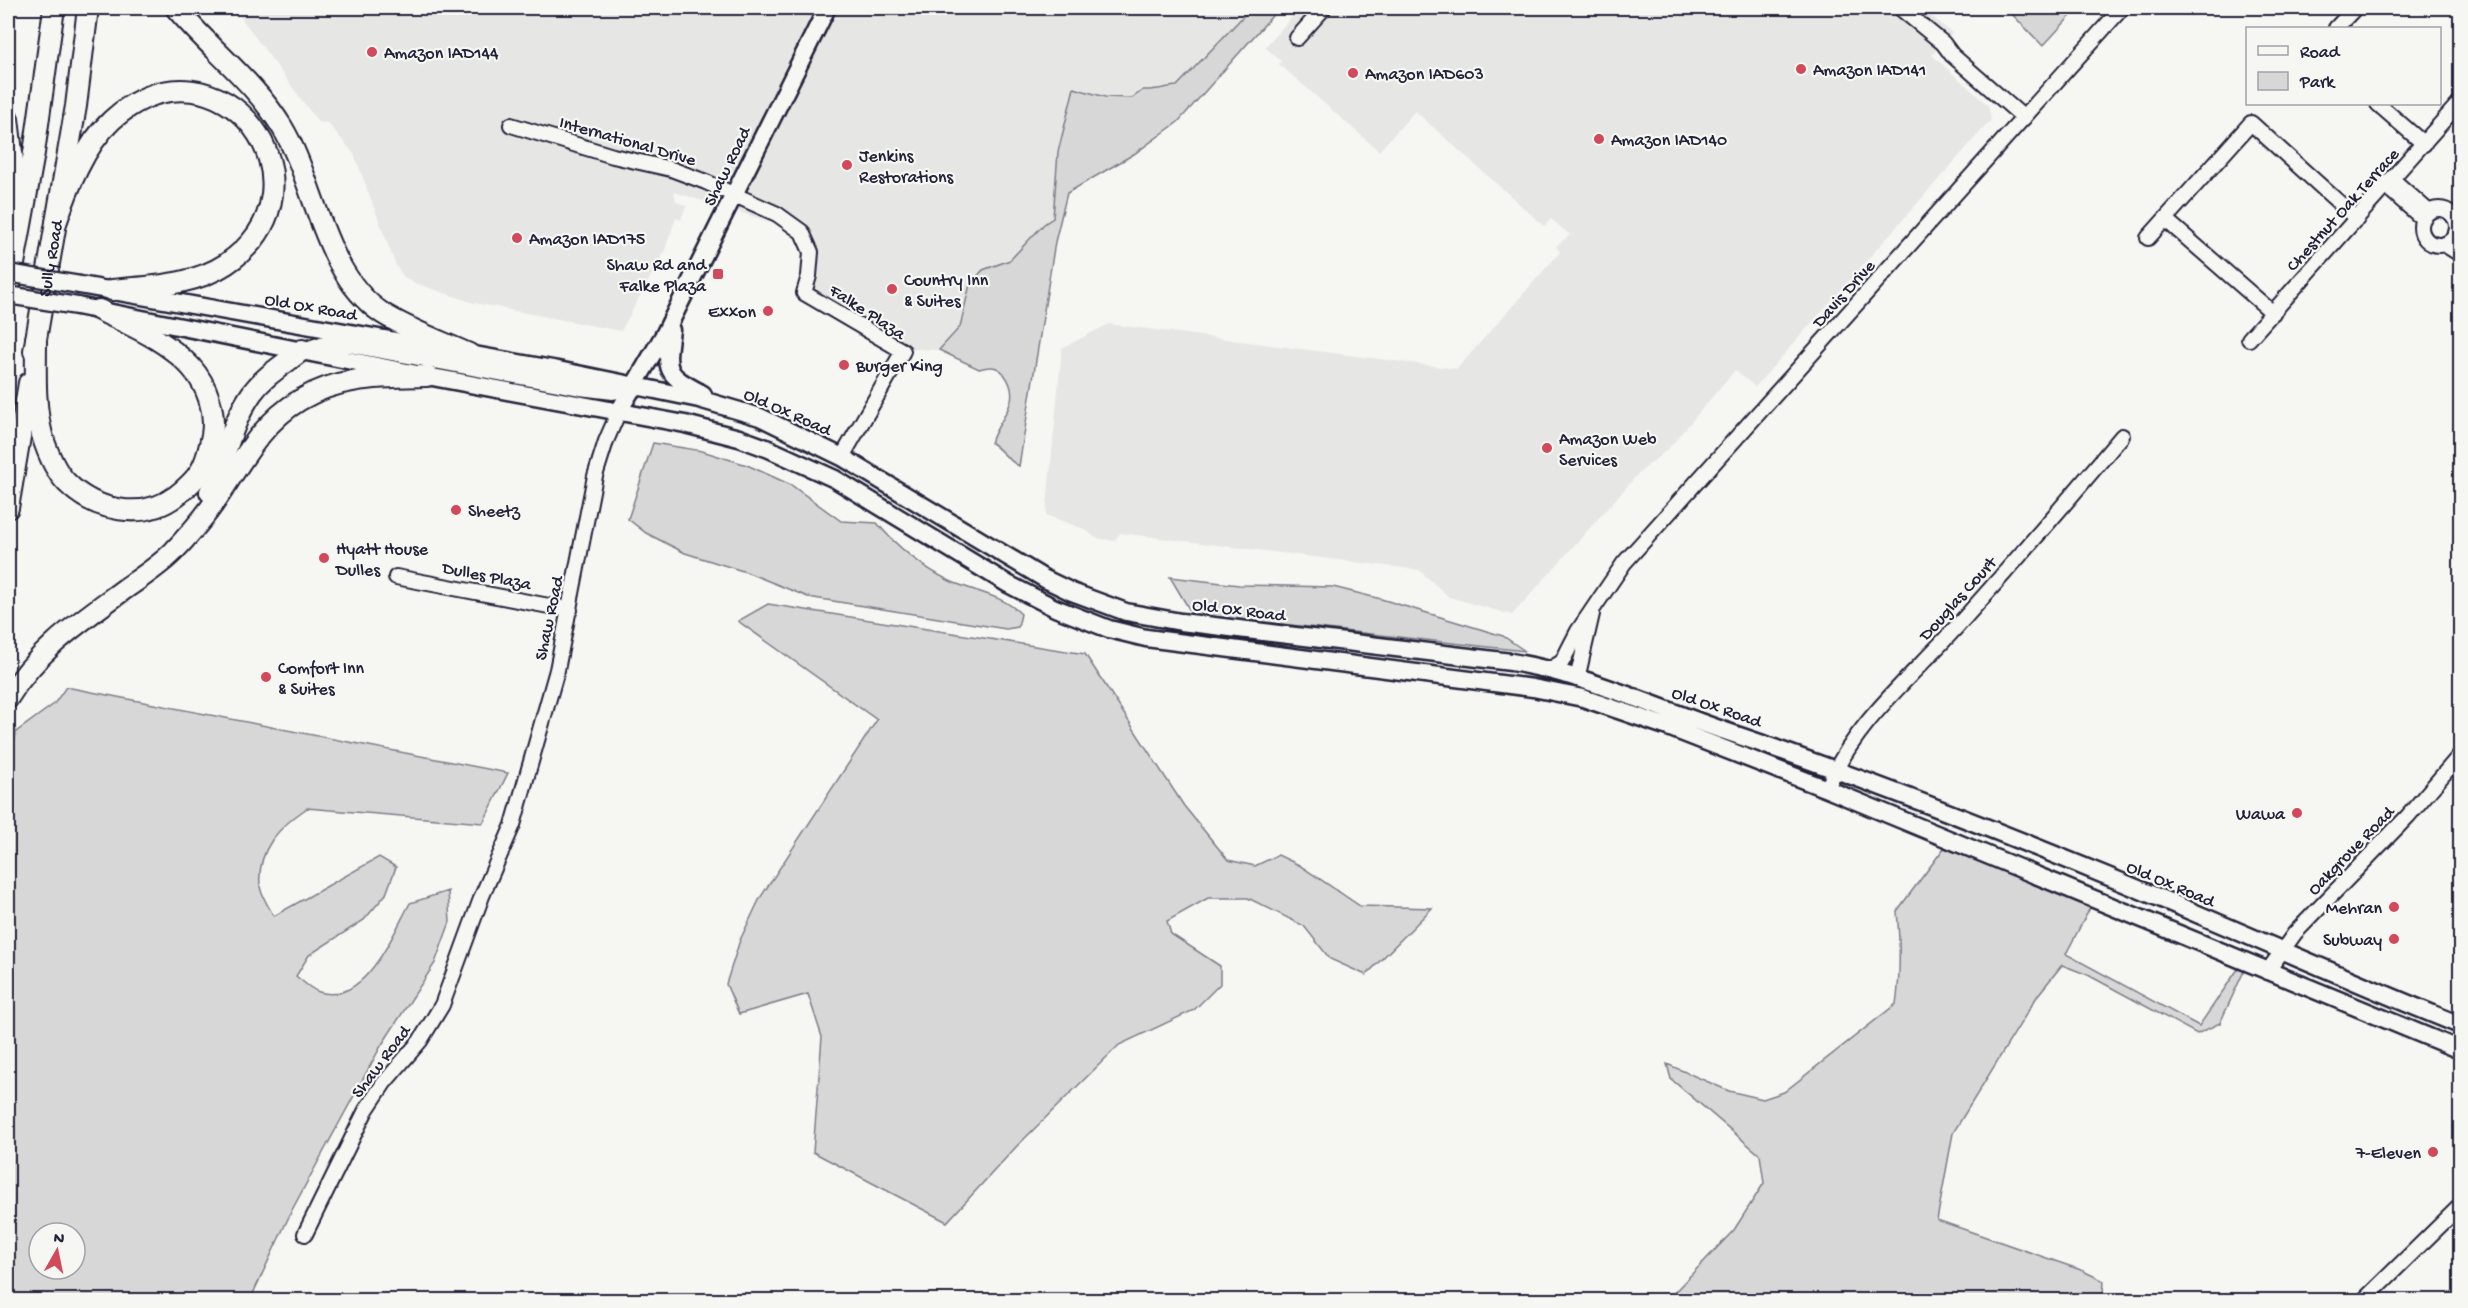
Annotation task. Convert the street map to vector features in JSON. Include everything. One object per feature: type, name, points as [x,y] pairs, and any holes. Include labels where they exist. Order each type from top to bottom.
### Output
[{"type":"highway","name":"Sully Road","points":[[8,296],[21,228],[54,8]]},
{"type":"highway","name":"Sully Road","points":[[8,508],[76,106],[88,8]]},
{"type":"highway","points":[[176,8],[263,100],[283,128],[332,249],[368,301],[382,313],[469,354]]},
{"type":"highway","points":[[56,224],[77,171],[103,130],[112,120],[144,98],[171,90],[204,93],[214,95],[233,105],[246,118],[261,139],[271,163],[273,182],[266,217],[256,234],[226,264],[202,276],[176,283],[112,290]]},
{"type":"highway","points":[[8,119],[21,228]]},
{"type":"highway","points":[[36,339],[36,399],[42,435],[55,466],[67,482],[87,499],[110,508],[147,509],[163,503],[187,487],[203,467],[214,424],[211,404],[206,390],[193,369],[170,348],[154,337],[99,310]]},
{"type":"highway","points":[[192,530],[218,473],[238,419],[253,392],[271,373],[302,350]]},
{"type":"highway","points":[[8,698],[32,664],[51,644],[153,569],[172,552],[215,501],[261,433],[278,415],[319,390],[356,379],[427,376]]},
{"type":"main road","name":"Shaw Road","points":[[620,411],[672,317],[827,8]]},
{"type":"main road","name":"Old Ox Road","points":[[8,273],[636,384],[722,404],[760,417],[842,457],[1045,579],[1072,592],[1126,612],[1181,622],[1511,662],[1577,679],[1834,770],[2104,875],[2281,952],[2460,1025]]},
{"type":"main road","name":"Old Ox Road","points":[[8,296],[99,310],[710,430],[769,449],[835,479],[1008,584],[1055,608],[1109,629],[1146,638],[1545,690],[1622,710],[1827,789],[2460,1050]]},
{"type":"main road","points":[[672,317],[667,358],[669,370],[682,383],[722,404]]},
{"type":"main road","points":[[302,350],[324,344],[349,344],[599,390],[627,389],[636,384]]},
{"type":"main road","points":[[1545,690],[1562,688],[1577,679]]},
{"type":"street","points":[[1297,38],[1324,8]]},
{"type":"street","points":[[1900,8],[1943,43],[1952,55],[2024,118]]},
{"type":"street","name":"Davis Drive","points":[[1541,668],[1552,668],[1562,662],[1578,631],[1624,563],[2122,8]]},
{"type":"street","points":[[2337,27],[2355,8]]},
{"type":"street","name":"Chestnut Oak Terrace","points":[[2249,339],[2460,102]]},
{"type":"street","points":[[2379,105],[2424,144]]},
{"type":"street","points":[[2148,238],[2251,123],[2357,219]]},
{"type":"street","name":"International Drive","points":[[511,125],[613,156],[671,169],[734,195]]},
{"type":"street","points":[[2389,183],[2426,216]]},
{"type":"street","name":"Falke Plaza","points":[[734,195],[777,214],[802,232],[811,252],[812,262],[804,292],[903,351],[842,457]]},
{"type":"street","points":[[2444,244],[2459,230],[2449,212],[2437,209],[2426,216],[2421,230],[2427,240],[2444,244],[2460,254]]},
{"type":"street","points":[[2165,219],[2272,314]]},
{"type":"street","name":"Shaw Road","points":[[304,1234],[366,1110],[384,1083],[420,1041],[442,1005],[475,914],[513,825],[557,670],[595,476],[606,441],[620,411]]},
{"type":"street","name":"Douglas Court","points":[[1827,789],[1834,770],[1867,723],[1959,624],[2122,436]]},
{"type":"street","name":"Dulles Plaza","points":[[396,576],[570,609]]},
{"type":"street","name":"Davis Drive","points":[[1577,679],[1594,606]]},
{"type":"street","name":"Oakgrove Road","points":[[2267,972],[2301,927],[2408,816],[2460,755]]},
{"type":"street","points":[[2364,1300],[2460,1206]]},
{"type":"shaded area","points":[[234,8],[1251,8],[1177,86],[1161,87],[1153,91],[1143,90],[1132,98],[1105,97],[1082,89],[1058,152],[1053,218],[1044,224],[1010,260],[983,270],[970,284],[960,327],[939,350],[914,349],[803,285],[805,255],[802,245],[793,233],[783,226],[674,192],[676,201],[686,206],[681,220],[676,218],[664,252],[621,331],[474,303],[415,283],[405,278],[396,266],[354,154],[328,123],[318,122]]},
{"type":"shaded area","points":[[1300,8],[1922,8],[1952,33],[1932,55],[1988,105],[1991,120],[1755,387],[1735,370],[1668,449],[1639,473],[1512,615],[1449,597],[1419,570],[1120,533],[1114,541],[1096,538],[1084,529],[1046,515],[1062,348],[1109,324],[1457,369],[1560,252],[1556,246],[1570,235],[1551,219],[1544,226],[1415,111],[1379,151],[1279,64],[1281,61],[1265,47]]},
{"type":"green space","points":[[1251,8],[1279,8],[1178,122],[1134,154],[1067,193],[1055,242],[1019,466],[991,443],[1011,402],[1010,384],[1004,374],[993,367],[979,369],[939,350],[960,327],[970,284],[983,270],[1010,260],[1044,224],[1053,218],[1058,152],[1074,88],[1105,97],[1132,98],[1143,90],[1177,86]]},
{"type":"green space","points":[[2006,8],[2078,8],[2043,46]]},
{"type":"green space","points":[[653,443],[702,451],[747,465],[791,485],[841,521],[877,523],[920,563],[950,581],[996,598],[1013,607],[1021,614],[1018,627],[1006,629],[808,597],[746,572],[685,553],[646,533],[628,519]]},
{"type":"green space","points":[[1170,577],[1239,585],[1333,587],[1503,636],[1525,651],[1192,614]]},
{"type":"green space","points":[[768,604],[1085,654],[1184,806],[1228,860],[1255,866],[1278,855],[1299,865],[1360,906],[1432,908],[1366,975],[1330,959],[1304,926],[1248,898],[1208,898],[1167,921],[1171,934],[1220,966],[1220,984],[1194,1010],[1119,1045],[1016,1147],[947,1222],[813,1152],[822,1037],[808,994],[739,1014],[726,984],[740,940],[760,898],[877,720],[738,621]]},
{"type":"green space","points":[[66,687],[508,773],[483,823],[307,808],[279,831],[266,850],[260,873],[260,886],[274,916],[379,857],[396,867],[386,894],[364,920],[309,955],[296,976],[316,991],[335,993],[350,988],[364,978],[386,948],[410,903],[448,891],[450,922],[435,963],[381,1046],[293,1208],[250,1300],[8,1300],[8,782],[16,732],[54,704]]},
{"type":"green space","points":[[1944,848],[2091,906],[2066,954],[2199,1026],[2238,969],[2244,971],[2220,1023],[2197,1034],[2088,975],[2062,965],[2038,995],[1953,1133],[1937,1220],[2081,1270],[2104,1281],[2103,1294],[2096,1300],[1667,1300],[1734,1230],[1764,1183],[1760,1155],[1671,1079],[1667,1064],[1729,1091],[1763,1099],[1784,1092],[1896,1004],[1900,958],[1897,911]]},
{"type":"place","name":"Amazon IAD144","points":[[372,52]]},
{"type":"place","name":"Amazon IAD141","points":[[1801,69]]},
{"type":"place","name":"Amazon IAD603","points":[[1353,73]]},
{"type":"place","name":"Amazon IAD140","points":[[1599,139]]},
{"type":"place","name":"Jenkins Restorations","points":[[847,165]]},
{"type":"place","name":"Amazon IAD175","points":[[517,238]]},
{"type":"place","name":"Shaw Rd and Falke Plaza","points":[[718,274]]},
{"type":"place","name":"Country Inn & Suites","points":[[892,289]]},
{"type":"place","name":"Exxon","points":[[768,311]]},
{"type":"place","name":"Burger King","points":[[844,365]]},
{"type":"place","name":"Amazon Web Services","points":[[1547,448]]},
{"type":"place","name":"Sheetz","points":[[456,510]]},
{"type":"place","name":"Hyatt House Dulles","points":[[324,558]]},
{"type":"place","name":"Comfort Inn & Suites","points":[[266,677]]},
{"type":"place","name":"Wawa","points":[[2297,813]]},
{"type":"place","name":"Mehran","points":[[2394,907]]},
{"type":"place","name":"Subway","points":[[2394,939]]},
{"type":"place","name":"7-Eleven","points":[[2433,1152]]}]
